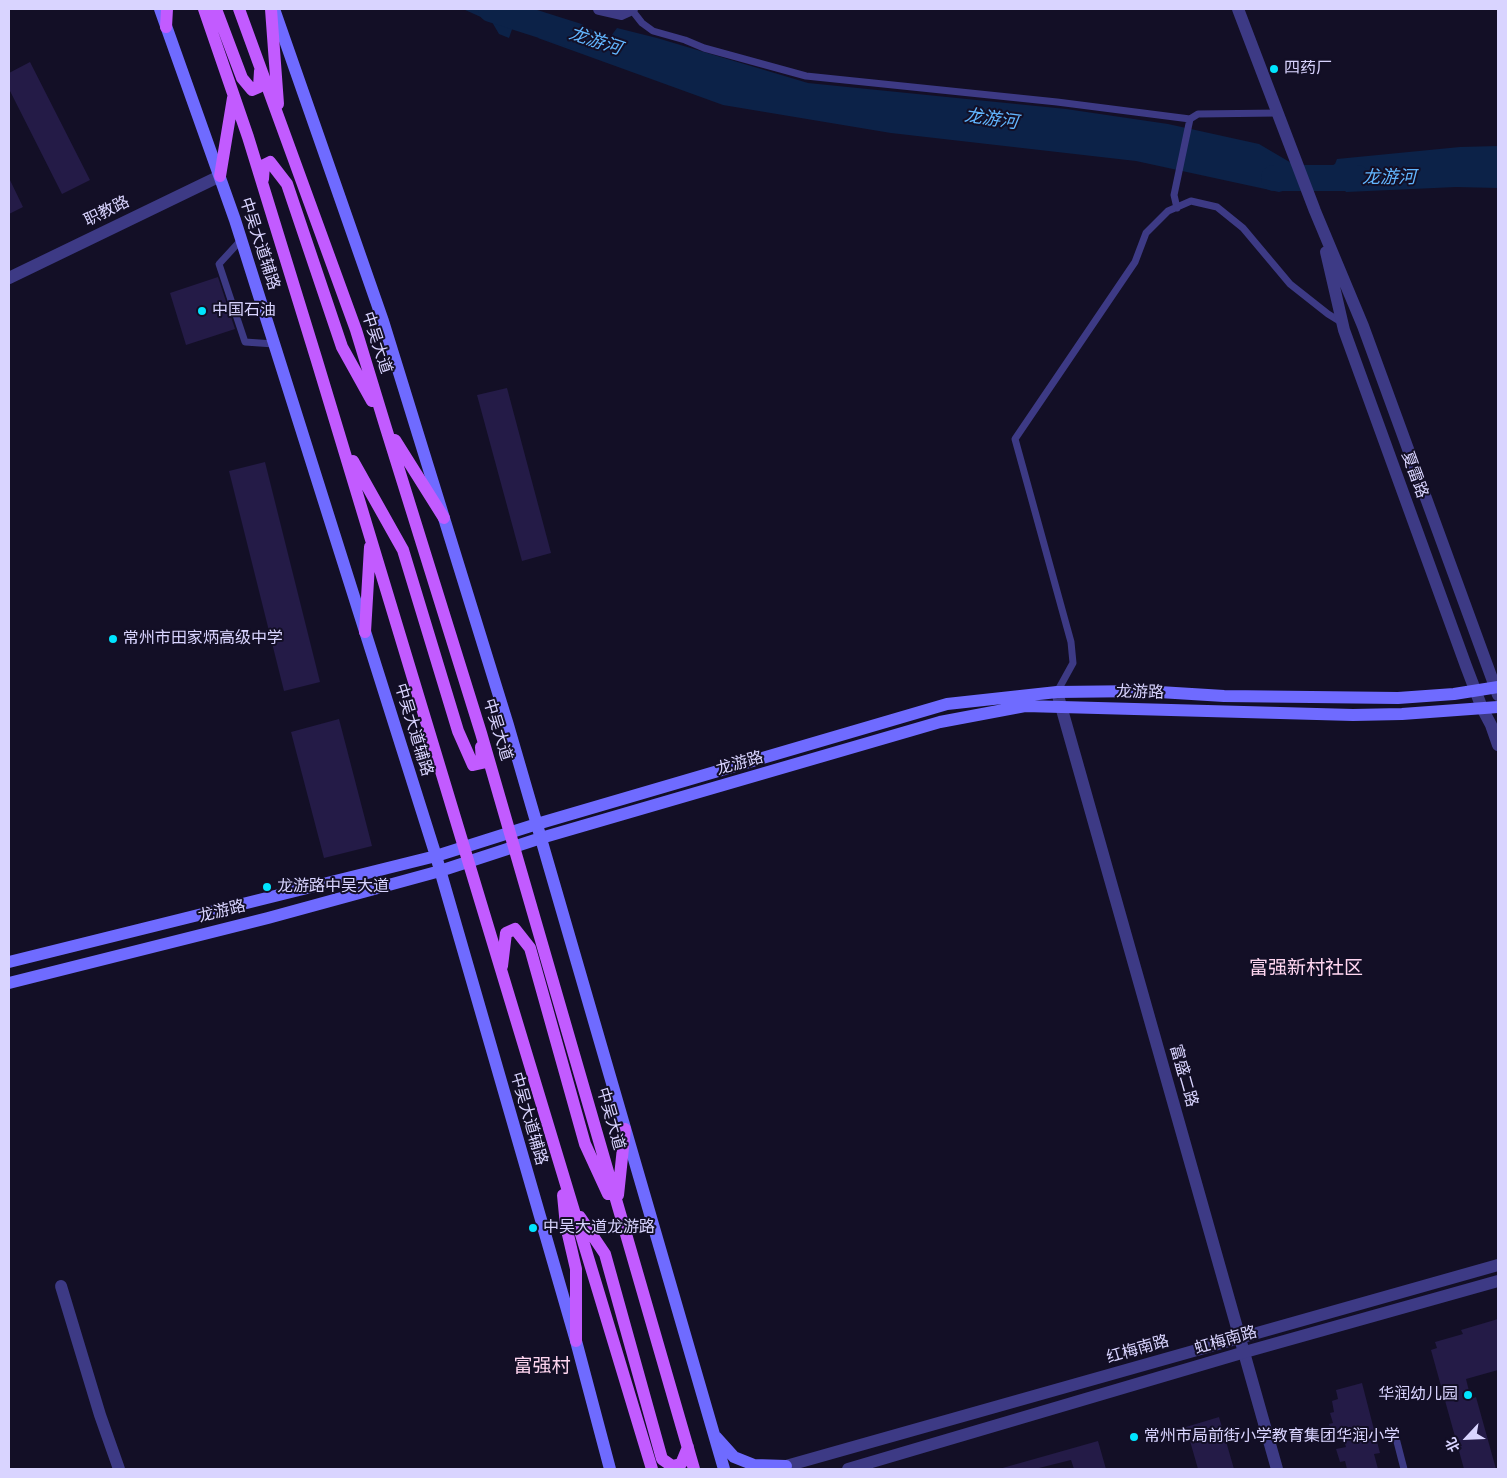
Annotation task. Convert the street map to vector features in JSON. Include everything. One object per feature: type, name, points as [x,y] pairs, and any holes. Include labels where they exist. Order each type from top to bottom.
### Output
[{"type":"main road","name":"中吴大道辅路","points":[[160,9],[241,240],[436,856],[576,1341],[610,1469]]},
{"type":"main road","points":[[166,9],[166,27]]},
{"type":"main road","points":[[204,9],[263,184],[652,1469]]},
{"type":"main road","points":[[216,9],[242,78],[252,90],[259,87],[261,68]]},
{"type":"main road","name":"中吴大道","points":[[239,9],[356,330],[481,733],[694,1469]]},
{"type":"main road","points":[[273,9],[279,119]]},
{"type":"main road","points":[[273,9],[383,321],[508,725],[724,1469]]},
{"type":"main road","points":[[220,176],[234,96]]},
{"type":"main road","points":[[263,184],[264,165],[270,162],[287,184],[342,348],[385,425],[444,518]]},
{"type":"main road","points":[[342,442],[403,550],[458,731],[474,765],[482,763],[481,733]]},
{"type":"main road","points":[[365,632],[370,537]]},
{"type":"main road","name":"龙游路","points":[[9,962],[436,856],[537,824],[947,704],[1057,692],[1143,691],[1224,696],[1407,698],[1497,690]]},
{"type":"main road","name":"龙游路","points":[[9,983],[268,918],[440,871],[541,838],[940,722],[1025,706],[1353,715],[1402,714],[1498,706]]},
{"type":"main road","points":[[502,972],[506,933],[514,929],[530,948],[585,1144],[625,1230]]},
{"type":"main road","points":[[617,1202],[625,1129]]},
{"type":"main road","points":[[560,1165],[566,1226],[576,1269],[576,1341]]},
{"type":"main road","points":[[572,1207],[605,1254],[662,1459],[672,1466],[681,1464],[688,1447]]},
{"type":"main road","points":[[713,1434],[734,1457],[754,1465],[786,1466]]},
{"type":"main road","points":[[603,1469],[606,1455]]},
{"type":"street","points":[[601,9],[621,14],[632,9]]},
{"type":"street","name":"夏雷路","points":[[1238,9],[1316,211],[1363,326],[1497,690]]},
{"type":"street","name":"职教路","points":[[9,278],[220,176]]},
{"type":"street","name":"夏雷路","points":[[1316,211],[1343,323],[1482,708],[1491,725],[1498,745]]},
{"type":"street","name":"富盛二路","points":[[1057,692],[1277,1469]]},
{"type":"street","name":"红梅南路","points":[[786,1466],[1498,1265]]},
{"type":"street","name":"虹梅南路","points":[[848,1469],[1245,1352],[1498,1282]]},
{"type":"street","points":[[61,1286],[100,1415],[119,1469]]},
{"type":"lane","points":[[632,9],[642,23],[653,31],[685,40],[704,48],[806,76],[1057,102],[1190,120]]},
{"type":"lane","points":[[1177,208],[1174,195],[1190,120],[1198,114],[1278,113]]},
{"type":"lane","points":[[1057,692],[1073,663],[1071,642],[1015,440],[1135,262],[1146,233],[1168,211],[1191,201],[1217,207],[1243,228],[1290,284],[1328,314],[1343,323]]},
{"type":"lane","points":[[241,240],[219,264],[246,342],[274,344]]},
{"type":"lane","points":[[1396,1438],[1404,1469]]},
{"type":"water","points":[[463,9],[519,9],[509,38],[499,34],[492,22]]},
{"type":"water","points":[[547,15],[611,36],[617,28],[657,38],[808,83],[1066,109],[1168,124],[1259,144],[1293,164],[1302,186],[1279,192],[1136,161],[891,133],[723,105],[538,38]]},
{"type":"water","points":[[1498,146],[1498,188],[1456,187],[1346,192],[1342,187],[1325,187],[1321,171],[1335,164],[1337,159],[1460,147]]},
{"type":"building","points":[[30,62],[90,180],[62,194],[9,89],[9,73]]},
{"type":"building","points":[[9,178],[23,207],[9,214]]},
{"type":"building","name":"中国石油","points":[[218,277],[235,329],[186,345],[170,293]]},
{"type":"building","points":[[507,388],[551,553],[522,561],[477,395]]},
{"type":"building","points":[[265,462],[320,682],[284,691],[229,471]]},
{"type":"building","points":[[339,719],[372,846],[324,858],[291,732]]},
{"type":"building","points":[[1498,1319],[1498,1370],[1466,1379],[1471,1399],[1476,1397],[1496,1469],[1464,1469],[1431,1350],[1437,1348],[1435,1342],[1463,1334],[1461,1330]]},
{"type":"building","points":[[1362,1383],[1380,1453],[1374,1454],[1378,1469],[1347,1469],[1345,1461],[1340,1462],[1336,1449],[1346,1447],[1341,1431],[1332,1434],[1329,1424],[1333,1423],[1330,1413],[1334,1412],[1332,1401],[1338,1399],[1336,1390]]},
{"type":"building","points":[[1219,1417],[1234,1469],[1198,1469],[1186,1427]]},
{"type":"building","points":[[1098,1441],[1106,1469],[1074,1469],[1071,1460],[1035,1469],[999,1469]]},
{"type":"waterway","name":"龙游河","points":[[491,9],[576,36]]},
{"type":"waterway","name":"龙游河","points":[[1274,178],[1357,178]]},
{"type":"place","name":"四药厂","points":[[1274,69]]},
{"type":"place","name":"中国石油","points":[[202,311]]},
{"type":"place","name":"常州市田家炳高级中学","points":[[113,639]]},
{"type":"place","name":"龙游路中吴大道","points":[[267,887]]},
{"type":"place","name":"中吴大道龙游路","points":[[533,1228]]},
{"type":"place","name":"华润幼儿园","points":[[1468,1395]]},
{"type":"place","name":"常州市局前街小学教育集团华润小学","points":[[1134,1437]]},
{"type":"district","name":"富强新村社区","points":[[1306,969]]},
{"type":"district","name":"富强村","points":[[542,1367]]}]
